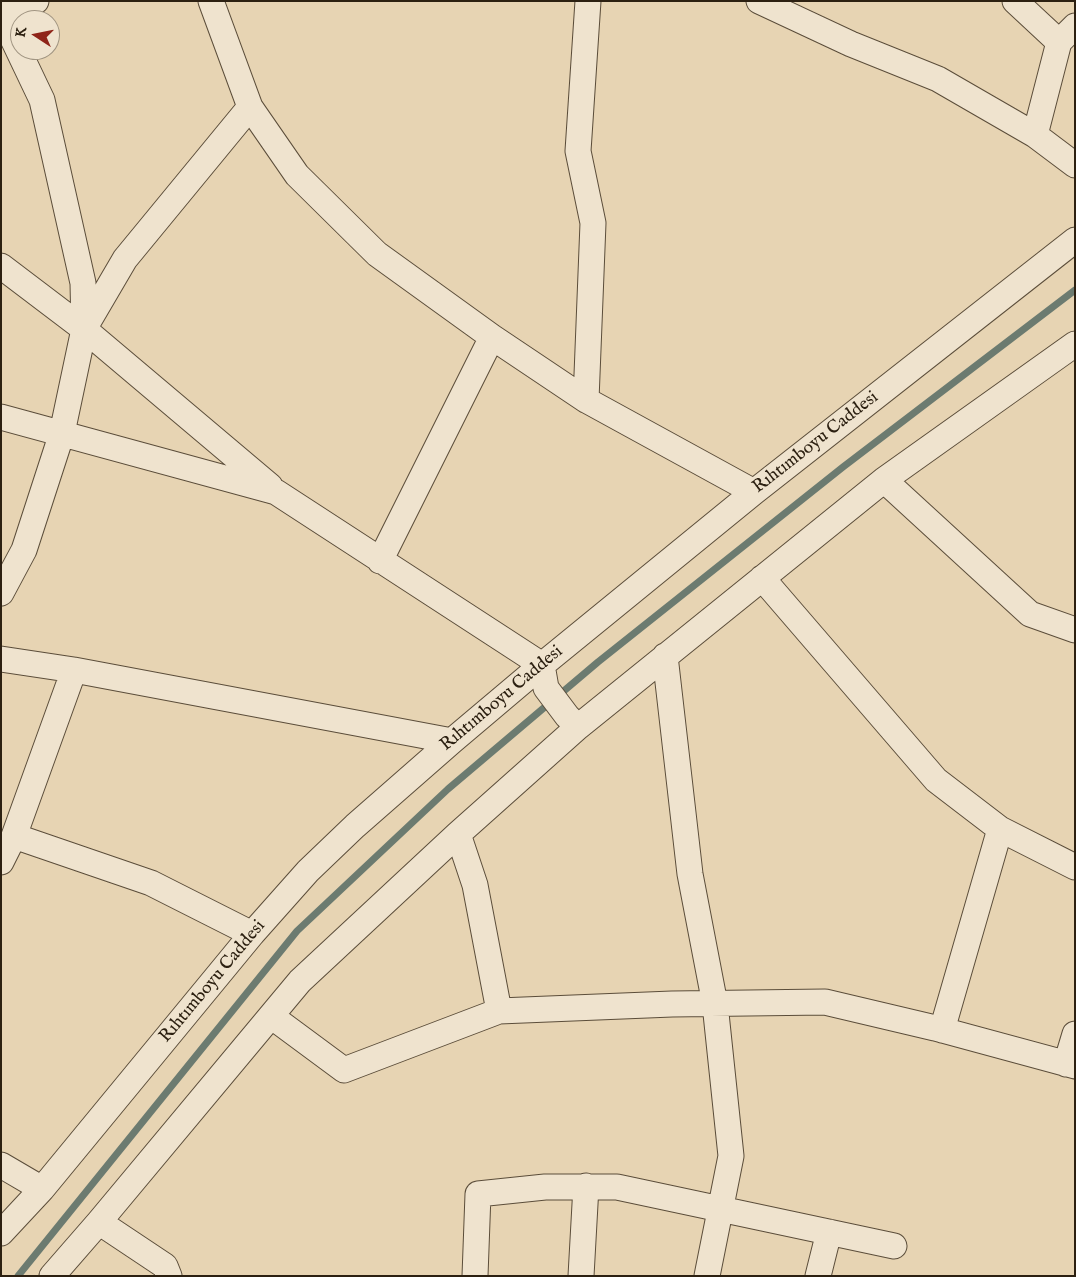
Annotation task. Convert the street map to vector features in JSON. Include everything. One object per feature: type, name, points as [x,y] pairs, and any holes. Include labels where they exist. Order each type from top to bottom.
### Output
[{"type":"street","points":[[1,593],[24,550],[62,433],[84,329],[83,283],[42,100],[2,16],[36,1]]},
{"type":"street","points":[[211,1],[250,107],[298,175],[378,254],[492,337],[586,400],[754,492]]},
{"type":"street","points":[[586,400],[593,223],[578,151],[588,1]]},
{"type":"street","points":[[759,1],[851,44],[938,79],[1035,135],[1075,165]]},
{"type":"street","points":[[1015,1],[1067,34],[1035,135]]},
{"type":"street","points":[[84,329],[125,259],[250,107]]},
{"type":"street","name":"Rıhtımboyu Caddesi","points":[[1,1233],[42,1190],[252,934],[308,871],[452,741],[544,676],[754,492],[1075,240]]},
{"type":"street","points":[[1,266],[84,329],[276,492],[380,561],[544,676],[572,722]]},
{"type":"street","points":[[380,561],[492,337]]},
{"type":"street","points":[[52,1276],[300,981],[458,834],[572,722],[665,656],[884,480],[1075,344]]},
{"type":"street","points":[[1,418],[276,492]]},
{"type":"street","points":[[884,480],[1030,614],[1075,630]]},
{"type":"street","points":[[762,578],[936,780],[1000,829],[1075,867]]},
{"type":"street","points":[[665,656],[690,874],[715,1004],[731,1156],[707,1276]]},
{"type":"street","points":[[1,659],[74,670],[452,741]]},
{"type":"street","points":[[1,862],[14,836],[74,670]]},
{"type":"street","points":[[942,1030],[1000,829]]},
{"type":"street","points":[[458,834],[474,885],[499,1011]]},
{"type":"street","points":[[14,836],[151,883],[252,934]]},
{"type":"street","points":[[271,1016],[344,1070],[499,1011],[825,1002],[942,1030],[1070,1065],[1075,1034]]},
{"type":"street","points":[[1,1164],[42,1190]]},
{"type":"street","points":[[475,1276],[478,1194],[545,1186],[617,1187],[894,1246]]},
{"type":"street","points":[[581,1276],[586,1186]]},
{"type":"street","points":[[99,1222],[165,1266],[169,1276]]},
{"type":"street","points":[[818,1276],[829,1232]]},
{"type":"waterway","points":[[18,1276],[297,931],[448,789],[598,662],[843,467],[1075,290]]}]
